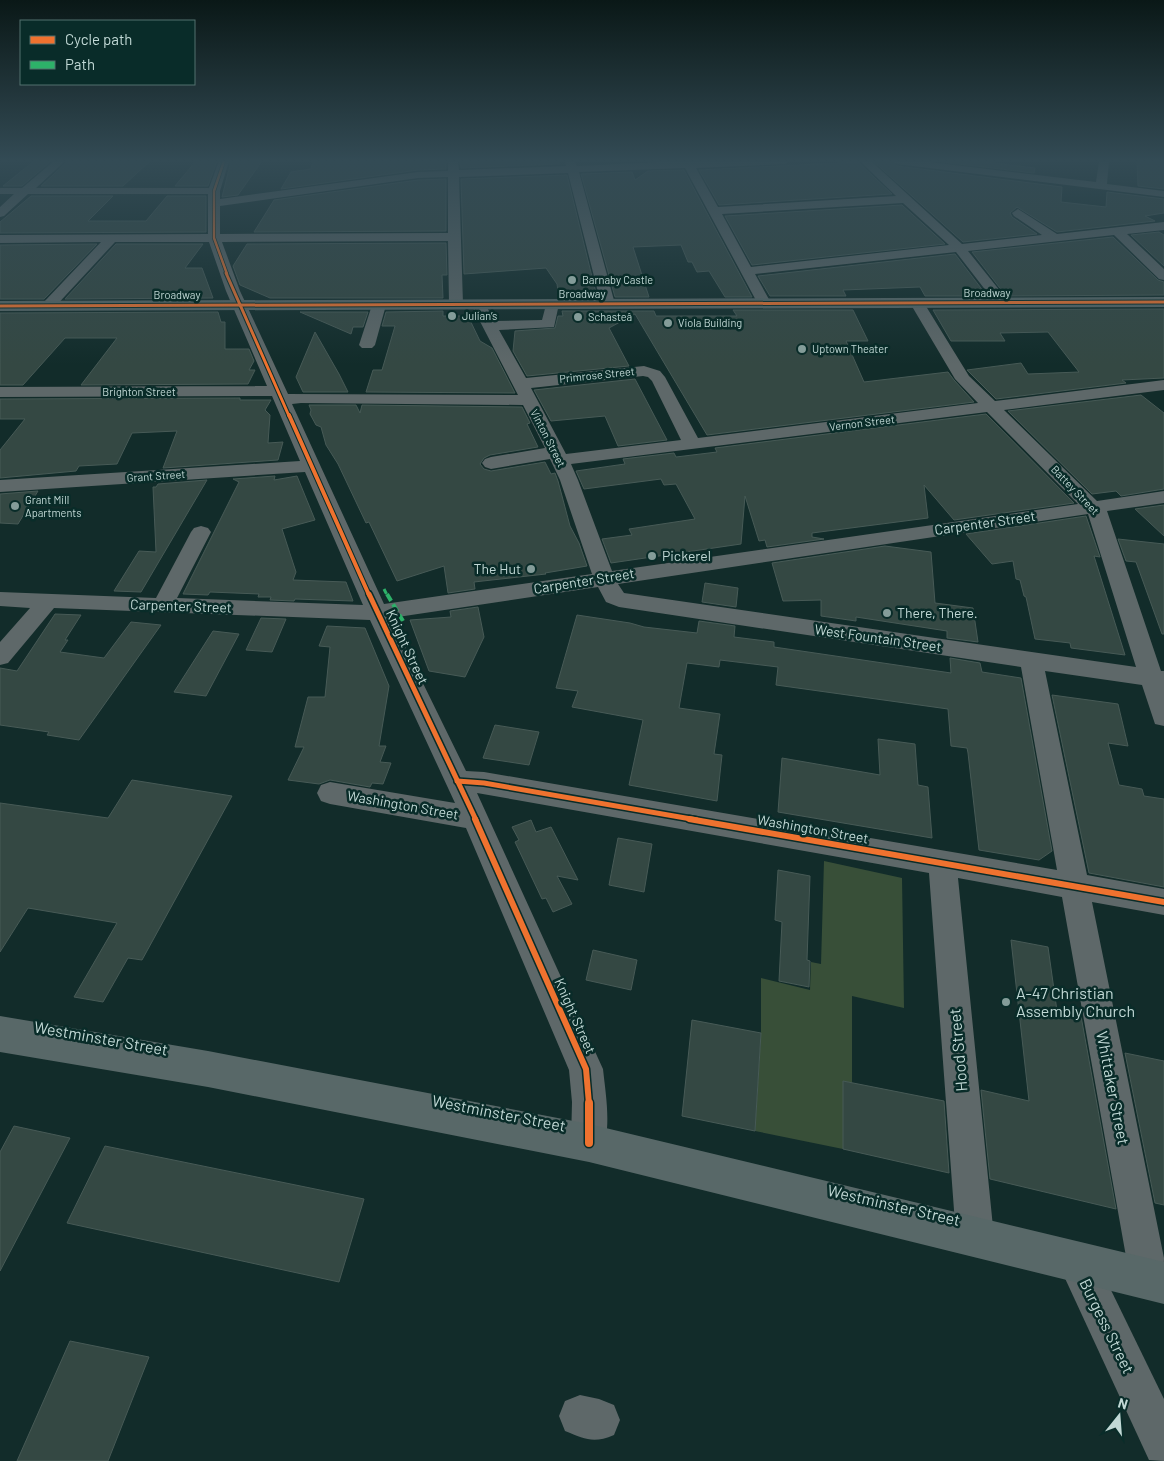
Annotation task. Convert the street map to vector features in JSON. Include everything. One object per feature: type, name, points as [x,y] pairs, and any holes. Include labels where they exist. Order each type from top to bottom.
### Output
[{"type":"main road","name":"Broadway","points":[[0,306],[478,304],[510,315],[608,304],[1164,302]]},
{"type":"main road","name":"Westminster Street","points":[[0,1034],[196,1067],[589,1143],[1157,1281]]},
{"type":"street","name":"Knight Street","points":[[214,229],[214,238],[239,305],[378,612],[475,818],[586,1069],[590,1102],[589,1143]]},
{"type":"street","points":[[455,229],[456,304]]},
{"type":"street","points":[[588,229],[608,304]]},
{"type":"street","points":[[724,229],[764,303]]},
{"type":"street","points":[[939,229],[960,248],[1002,302]]},
{"type":"street","points":[[1043,229],[1056,238]]},
{"type":"street","points":[[747,271],[1134,229]]},
{"type":"street","points":[[1117,231],[1164,276]]},
{"type":"street","points":[[0,239],[455,236]]},
{"type":"street","points":[[48,306],[111,239]]},
{"type":"street","name":"Battey Street","points":[[917,303],[957,372],[1099,514],[1158,679],[1164,717]]},
{"type":"street","name":"Vinton Street","points":[[478,304],[570,480],[604,578]]},
{"type":"street","points":[[368,344],[379,305]]},
{"type":"street","points":[[488,326],[510,315]]},
{"type":"street","name":"Primrose Street","points":[[519,384],[644,371],[654,374],[659,380],[692,444]]},
{"type":"street","name":"Vernon Street","points":[[491,463],[692,444],[1164,385]]},
{"type":"street","name":"Brighton Street","points":[[0,392],[529,400]]},
{"type":"street","name":"Grant Street","points":[[0,486],[313,466]]},
{"type":"street","name":"Carpenter Street","points":[[0,599],[361,613],[378,612],[1164,497]]},
{"type":"street","points":[[163,605],[201,532]]},
{"type":"street","name":"West Fountain Street","points":[[604,578],[614,597],[626,602],[1158,679]]},
{"type":"street","points":[[0,657],[48,601]]},
{"type":"street","name":"Whittaker Street","points":[[1032,662],[1074,886],[1157,1281]]},
{"type":"street","name":"Washington Street","points":[[457,781],[494,785],[1164,902]]},
{"type":"street","name":"Washington Street","points":[[330,793],[475,818]]},
{"type":"street","name":"Hood Street","points":[[942,864],[975,1237]]},
{"type":"street","name":"Burgess Street","points":[[1076,1261],[1164,1445]]},
{"type":"green space","points":[[824,861],[902,878],[904,1008],[852,996],[852,1083],[843,1081],[843,1149],[755,1131],[761,1033],[761,978],[810,990],[811,962],[821,964]]},
{"type":"building","points":[[0,229],[206,229],[206,232],[0,233]]},
{"type":"building","points":[[256,229],[446,229],[446,231],[254,232]]},
{"type":"building","points":[[463,229],[580,229],[597,297],[559,297],[557,284],[546,268],[464,274]]},
{"type":"building","points":[[596,229],[716,229],[752,297],[725,297],[709,271],[697,272],[692,262],[688,262],[681,245],[633,247],[649,297],[615,297]]},
{"type":"building","points":[[732,229],[929,229],[945,244],[752,265]]},
{"type":"building","points":[[949,229],[1030,229],[1037,234],[963,242]]},
{"type":"building","points":[[1052,229],[1082,229],[1057,232]]},
{"type":"building","points":[[1159,232],[1164,235],[1164,266],[1131,235]]},
{"type":"building","points":[[1113,237],[1158,280],[1164,282],[1164,295],[1006,296],[972,252]]},
{"type":"building","points":[[446,243],[447,275],[442,275],[443,298],[270,298],[240,285],[233,266],[247,244]]},
{"type":"building","points":[[97,244],[44,299],[0,299],[0,245]]},
{"type":"building","points":[[116,244],[203,244],[185,268],[202,268],[213,298],[65,299]]},
{"type":"building","points":[[955,254],[987,296],[925,296],[920,287],[843,290],[846,296],[770,296],[758,276]]},
{"type":"building","points":[[1164,309],[1164,378],[1122,380],[1126,383],[996,399],[967,370],[1021,363],[1028,374],[1079,372],[1048,332],[1000,333],[1005,341],[951,341],[933,310]]},
{"type":"building","points":[[733,310],[853,310],[868,341],[846,341],[864,382],[948,372],[974,402],[707,435],[635,314],[609,328],[629,366],[527,376],[513,351],[515,331],[555,328],[558,316],[563,316],[562,311],[654,311],[656,316],[737,316]]},
{"type":"building","points":[[443,311],[443,316],[468,316],[480,341],[492,348],[515,393],[366,392],[373,370],[382,370],[395,326],[382,326],[386,312]]},
{"type":"building","points":[[218,312],[221,322],[225,322],[225,349],[249,349],[254,361],[249,370],[255,370],[248,384],[81,385],[117,338],[65,338],[23,385],[0,385],[0,313]]},
{"type":"building","points":[[300,312],[368,312],[363,327],[353,327],[351,334]]},
{"type":"building","points":[[315,332],[348,392],[303,392],[296,377]]},
{"type":"building","points":[[635,379],[667,440],[618,446],[605,416],[551,421],[534,390]]},
{"type":"building","points":[[1141,395],[1164,413],[1164,489],[1121,496],[1116,491],[1092,494],[1008,411]]},
{"type":"building","points":[[240,398],[240,400],[271,400],[265,410],[270,415],[268,443],[283,442],[278,460],[163,468],[177,431],[132,433],[117,464],[79,466],[76,471],[0,478],[0,450],[25,419],[0,419],[0,399]]},
{"type":"building","points":[[309,405],[356,405],[360,413],[362,405],[522,407],[530,423],[527,424],[538,447],[490,455],[484,458],[480,464],[484,469],[491,471],[545,462],[551,474],[555,473],[570,526],[579,543],[587,566],[546,574],[474,582],[475,589],[448,593],[444,566],[397,581],[369,522],[366,523],[338,464],[326,445],[321,427],[316,425],[310,414]]},
{"type":"building","points":[[986,414],[1074,503],[954,520],[924,485],[928,518],[812,533],[812,537],[824,539],[767,547],[765,540],[759,541],[745,496],[741,544],[611,563],[602,539],[632,535],[629,529],[695,519],[676,484],[664,485],[661,479],[584,489],[576,471],[625,464],[623,459],[674,453],[676,457],[717,452],[715,448]]},
{"type":"building","points":[[275,476],[274,480],[297,476],[315,520],[282,529],[296,572],[293,580],[346,582],[353,601],[270,600],[271,597],[258,597],[259,594],[210,592],[208,595],[183,594],[239,482],[233,479]]},
{"type":"building","points":[[207,480],[141,592],[114,591],[139,551],[156,552],[153,487],[156,487],[158,484]]},
{"type":"building","name":"Grant Mill Apartments","points":[[38,491],[18,524],[0,523],[0,494]]},
{"type":"building","points":[[1164,505],[1164,536],[1135,509]]},
{"type":"building","points":[[1086,516],[1100,557],[1094,556],[1125,655],[1071,648],[1070,643],[1035,639],[1026,597],[1024,596],[1020,580],[1016,579],[1013,561],[992,564],[966,534]]},
{"type":"building","points":[[1118,539],[1164,544],[1164,634],[1162,634],[1136,562],[1126,561]]},
{"type":"building","points":[[885,546],[931,552],[935,603],[973,608],[978,642],[947,638],[947,631],[856,617],[856,621],[821,616],[821,600],[783,601],[772,563]]},
{"type":"building","points":[[705,583],[738,588],[736,607],[702,602]]},
{"type":"building","points":[[478,607],[484,637],[465,677],[429,671],[410,620],[451,617],[450,611]]},
{"type":"building","points":[[55,614],[81,615],[65,640],[68,640],[60,652],[104,658],[131,622],[161,625],[79,740],[47,735],[49,732],[0,725],[0,668],[17,671]]},
{"type":"building","points":[[577,615],[644,627],[697,633],[699,621],[735,626],[734,637],[774,642],[774,647],[951,673],[950,658],[980,663],[982,672],[1021,678],[1052,851],[1039,860],[979,850],[967,748],[951,746],[948,709],[776,685],[778,667],[720,660],[719,667],[687,663],[679,708],[720,714],[714,754],[722,755],[717,801],[629,785],[643,720],[572,707],[578,691],[556,688]]},
{"type":"building","points":[[261,618],[286,619],[272,652],[246,650]]},
{"type":"building","points":[[327,626],[365,628],[389,686],[379,746],[386,746],[380,762],[391,763],[383,784],[372,783],[370,787],[330,780],[319,784],[288,780],[304,747],[295,747],[308,697],[325,697],[330,647],[319,646]]},
{"type":"building","points":[[213,631],[239,634],[206,696],[174,692]]},
{"type":"building","points":[[1052,695],[1118,704],[1128,746],[1108,743],[1119,785],[1142,789],[1144,796],[1164,799],[1164,887],[1089,873]]},
{"type":"building","points":[[495,725],[539,732],[529,765],[483,758]]},
{"type":"building","points":[[878,739],[915,744],[918,785],[928,787],[932,838],[778,812],[782,758],[880,775]]},
{"type":"building","points":[[132,780],[232,796],[142,960],[128,958],[103,1002],[74,997],[117,923],[28,908],[0,952],[0,803],[108,818]]},
{"type":"building","points":[[531,820],[536,832],[551,827],[578,880],[557,876],[572,904],[553,912],[546,898],[542,899],[515,842],[519,840],[512,827]]},
{"type":"building","points":[[618,838],[652,844],[644,892],[609,885]]},
{"type":"building","points":[[778,870],[810,876],[807,960],[810,961],[809,987],[779,981],[782,922],[775,920]]},
{"type":"building","points":[[1011,940],[1048,947],[1057,1011],[1081,1016],[1116,1209],[990,1179],[981,1090],[1029,1101]]},
{"type":"building","points":[[593,950],[637,960],[631,990],[586,980]]},
{"type":"building","points":[[692,1020],[761,1033],[755,1131],[682,1116]]},
{"type":"building","points":[[1125,1053],[1164,1061],[1164,1205],[1155,1203]]},
{"type":"building","points":[[843,1081],[944,1101],[949,1173],[843,1149]]},
{"type":"building","points":[[14,1126],[70,1138],[0,1271],[0,1152]]},
{"type":"building","points":[[105,1146],[364,1199],[339,1282],[67,1223]]},
{"type":"building","points":[[70,1341],[149,1357],[108,1461],[17,1461]]},
{"type":"marked path","points":[[384,589],[403,621]]},
{"type":"cycle path","points":[[214,229],[214,238],[233,291],[369,594],[475,818],[586,1069],[589,1102],[589,1143]]},
{"type":"cycle path","points":[[0,306],[1164,302]]},
{"type":"cycle path","points":[[457,781],[484,783],[1164,902]]},
{"type":"place","name":"Barnaby Castle","points":[[572,280]]},
{"type":"place","name":"Julian’s","points":[[452,316]]},
{"type":"place","name":"Schasteâ","points":[[578,317]]},
{"type":"place","name":"Viola Building","points":[[668,323]]},
{"type":"place","name":"Uptown Theater","points":[[802,349]]},
{"type":"place","name":"Grant Mill Apartments","points":[[15,506]]},
{"type":"place","name":"Pickerel","points":[[652,556]]},
{"type":"place","name":"The Hut","points":[[531,569]]},
{"type":"place","name":"There, There.","points":[[887,613]]},
{"type":"place","name":"A-47 Christian Assembly Church","points":[[1006,1002]]}]
